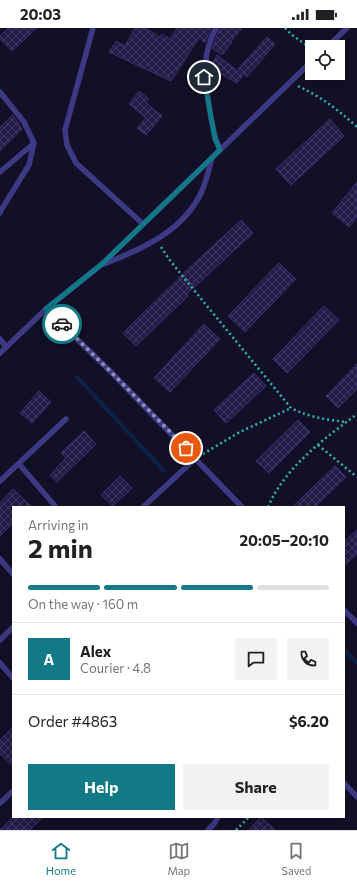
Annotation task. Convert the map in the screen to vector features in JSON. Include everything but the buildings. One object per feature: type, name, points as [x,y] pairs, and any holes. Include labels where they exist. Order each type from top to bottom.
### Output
[{"type":"lane","points":[[93,28],[65,130],[67,145],[76,163],[143,224]]},
{"type":"lane","points":[[216,28],[207,48],[204,77],[215,139],[220,150]]},
{"type":"lane","points":[[334,40],[347,28]]},
{"type":"lane","points":[[0,353],[46,309],[102,264],[305,68]]},
{"type":"lane","points":[[0,92],[24,122],[34,143],[29,165],[0,213]]},
{"type":"lane","points":[[0,172],[34,143]]},
{"type":"lane","points":[[102,264],[131,253],[156,240],[175,226],[192,208],[202,190],[212,158]]},
{"type":"lane","points":[[46,309],[112,373],[241,506]]},
{"type":"lane","points":[[0,339],[6,347]]},
{"type":"lane","points":[[0,481],[66,419]]},
{"type":"lane","points":[[144,506],[196,458]]},
{"type":"lane","points":[[18,464],[55,506]]},
{"type":"lane","points":[[0,559],[12,573]]},
{"type":"lane","points":[[345,611],[357,623]]},
{"type":"lane","points":[[0,640],[12,628]]},
{"type":"lane","points":[[0,663],[12,677]]},
{"type":"lane","points":[[345,784],[357,798]]},
{"type":"lane","points":[[0,803],[12,792]]},
{"type":"lane","points":[[208,830],[217,818]]},
{"type":"path","points":[[285,28],[305,44]]},
{"type":"path","points":[[290,82],[318,96],[338,110],[357,128]]},
{"type":"path","points":[[156,240],[180,274],[291,408],[302,414],[323,420],[347,422]]},
{"type":"path","points":[[196,458],[238,433],[291,408]]},
{"type":"path","points":[[268,506],[274,494],[302,460],[318,445],[357,414]]},
{"type":"path","points":[[318,445],[357,477]]},
{"type":"path","points":[[236,830],[248,818]]},
{"type":"waterway","points":[[77,377],[164,471]]},
{"type":"waterway","points":[[345,650],[357,663]]},
{"type":"way so far","points":[[62,324],[186,448]]},
{"type":"route","points":[[62,324],[46,309],[102,264],[220,150],[215,139],[204,77]]}]
